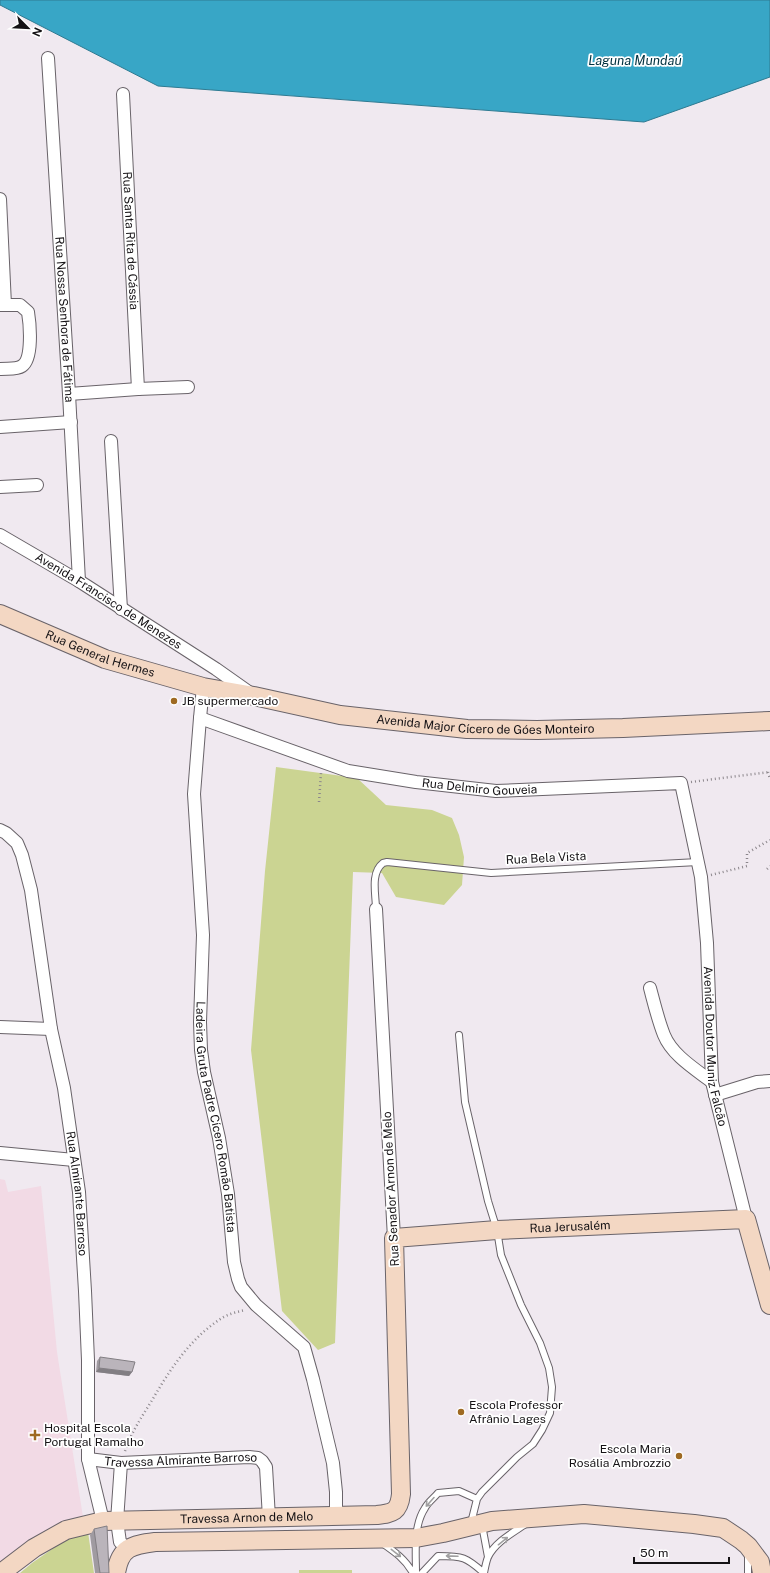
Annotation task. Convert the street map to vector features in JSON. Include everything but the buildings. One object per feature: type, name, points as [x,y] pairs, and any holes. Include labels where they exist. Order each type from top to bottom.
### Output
[{"type":"street","name":"Rua Nossa Senhora de Fátima","points":[[48,58],[71,422],[79,581]]},
{"type":"street","name":"Rua Santa Rita de Cássia","points":[[123,94],[138,389]]},
{"type":"street","points":[[0,199],[2,305],[20,305],[28,312],[30,351],[27,362],[23,366],[18,368],[2,369]]},
{"type":"street","points":[[69,394],[138,389],[188,388]]},
{"type":"street","points":[[0,427],[71,422]]},
{"type":"street","points":[[111,441],[120,609]]},
{"type":"street","points":[[0,487],[37,485]]},
{"type":"street","name":"Avenida Francisco de Menezes","points":[[0,535],[79,581],[120,609],[216,669],[254,696]]},
{"type":"street","name":"Rua General Hermes","points":[[0,614],[105,659],[207,687]]},
{"type":"street","points":[[207,687],[216,669]]},
{"type":"street","name":"Avenida Major Cícero de Góes Monteiro","points":[[207,687],[254,696],[340,716],[467,729],[608,729],[770,720]]},
{"type":"street","name":"Ladeira Gruta Padre Cícero Romão Batista","points":[[207,687],[200,718],[194,800],[203,935],[200,1022],[201,1050],[204,1072],[219,1138],[228,1194],[234,1262],[238,1279],[241,1287],[256,1305],[302,1344],[307,1354],[333,1463],[336,1492],[336,1516]]},
{"type":"street","name":"Rua Delmiro Gouveia","points":[[200,718],[348,771],[416,782],[496,791],[681,783]]},
{"type":"street","name":"Avenida Doutor Muniz Falcão","points":[[681,783],[701,877],[707,943],[712,1082],[746,1219],[770,1305]]},
{"type":"street","name":"Rua Almirante Barroso","points":[[0,830],[6,833],[16,843],[22,855],[31,890],[51,1029],[64,1088],[79,1192],[86,1291],[88,1459],[110,1521]]},
{"type":"street","name":"Rua Senador Arnon de Melo","points":[[376,909],[394,1238],[400,1494],[399,1505],[396,1510],[388,1514],[376,1515]]},
{"type":"street","points":[[650,988],[664,1035],[669,1043],[679,1054],[712,1082]]},
{"type":"street","points":[[0,1027],[51,1029]]},
{"type":"street","points":[[715,1095],[757,1082],[770,1081]]},
{"type":"street","points":[[0,1153],[74,1160]]},
{"type":"street","name":"Rua Jerusalém","points":[[394,1238],[498,1230],[746,1219]]},
{"type":"street","name":"Travessa Almirante Barroso","points":[[88,1459],[121,1463],[258,1458],[266,1466],[269,1518]]},
{"type":"street","points":[[121,1463],[110,1521],[120,1542],[127,1548]]},
{"type":"street","points":[[116,1573],[120,1557],[127,1548],[139,1544],[155,1542],[416,1538],[426,1537],[492,1521],[584,1514],[723,1528],[748,1546],[760,1562],[762,1573]]},
{"type":"street","name":"Travessa Arnon de Melo","points":[[1,1573],[34,1548],[66,1530],[110,1521],[376,1515]]},
{"type":"lane","name":"Rua Bela Vista","points":[[396,862],[453,870],[490,873],[698,862]]},
{"type":"lane","name":"Rua Senador Arnon de Melo","points":[[376,909],[375,880],[377,870],[383,863],[396,862]]},
{"type":"lane","points":[[459,1035],[465,1102],[488,1200],[498,1230],[503,1260],[540,1343],[549,1368],[552,1387],[550,1413],[533,1444],[488,1485],[477,1499],[473,1512],[476,1525],[488,1557]]},
{"type":"lane","points":[[416,1573],[416,1538],[418,1522],[425,1507],[438,1493],[459,1491],[477,1499]]},
{"type":"lane","points":[[422,1573],[438,1556],[458,1556],[471,1562],[484,1573],[488,1557],[500,1543],[534,1518]]},
{"type":"lane","points":[[374,1538],[398,1554],[413,1573]]},
{"type":"lane","points":[[748,1546],[748,1573]]},
{"type":"path","points":[[319,802],[322,762]]},
{"type":"path","points":[[681,783],[769,772],[770,779]]},
{"type":"path","points":[[701,877],[747,866],[747,853],[770,840]]},
{"type":"path","points":[[767,870],[770,866]]},
{"type":"path","points":[[121,1463],[131,1434],[167,1375],[188,1348],[202,1333],[222,1318],[256,1305]]},
{"type":"shaded area","name":"Hospital Escola Portugal Ramalho","points":[[0,1179],[5,1180],[8,1192],[41,1186],[57,1352],[83,1517],[0,1564]]},
{"type":"green space","points":[[276,767],[357,778],[386,805],[432,810],[452,818],[459,835],[464,857],[462,885],[444,905],[396,897],[382,873],[353,872],[335,1343],[318,1350],[282,1311],[251,1050],[265,871]]},
{"type":"green space","points":[[88,1532],[94,1573],[20,1573],[68,1538]]},
{"type":"green space","points":[[299,1570],[352,1570],[352,1573],[299,1573]]},
{"type":"water","name":"Laguna Mundaú","points":[[0,0],[770,0],[770,77],[644,122],[158,86],[0,5]]},
{"type":"place","name":"JB supermercado","points":[[174,701]]},
{"type":"place","name":"Escola Professor Afrânio Lages","points":[[461,1412]]},
{"type":"place","name":"Hospital Escola Portugal Ramalho","points":[[35,1435]]},
{"type":"place","name":"Escola Maria Rosália Ambrozzio","points":[[679,1456]]}]
